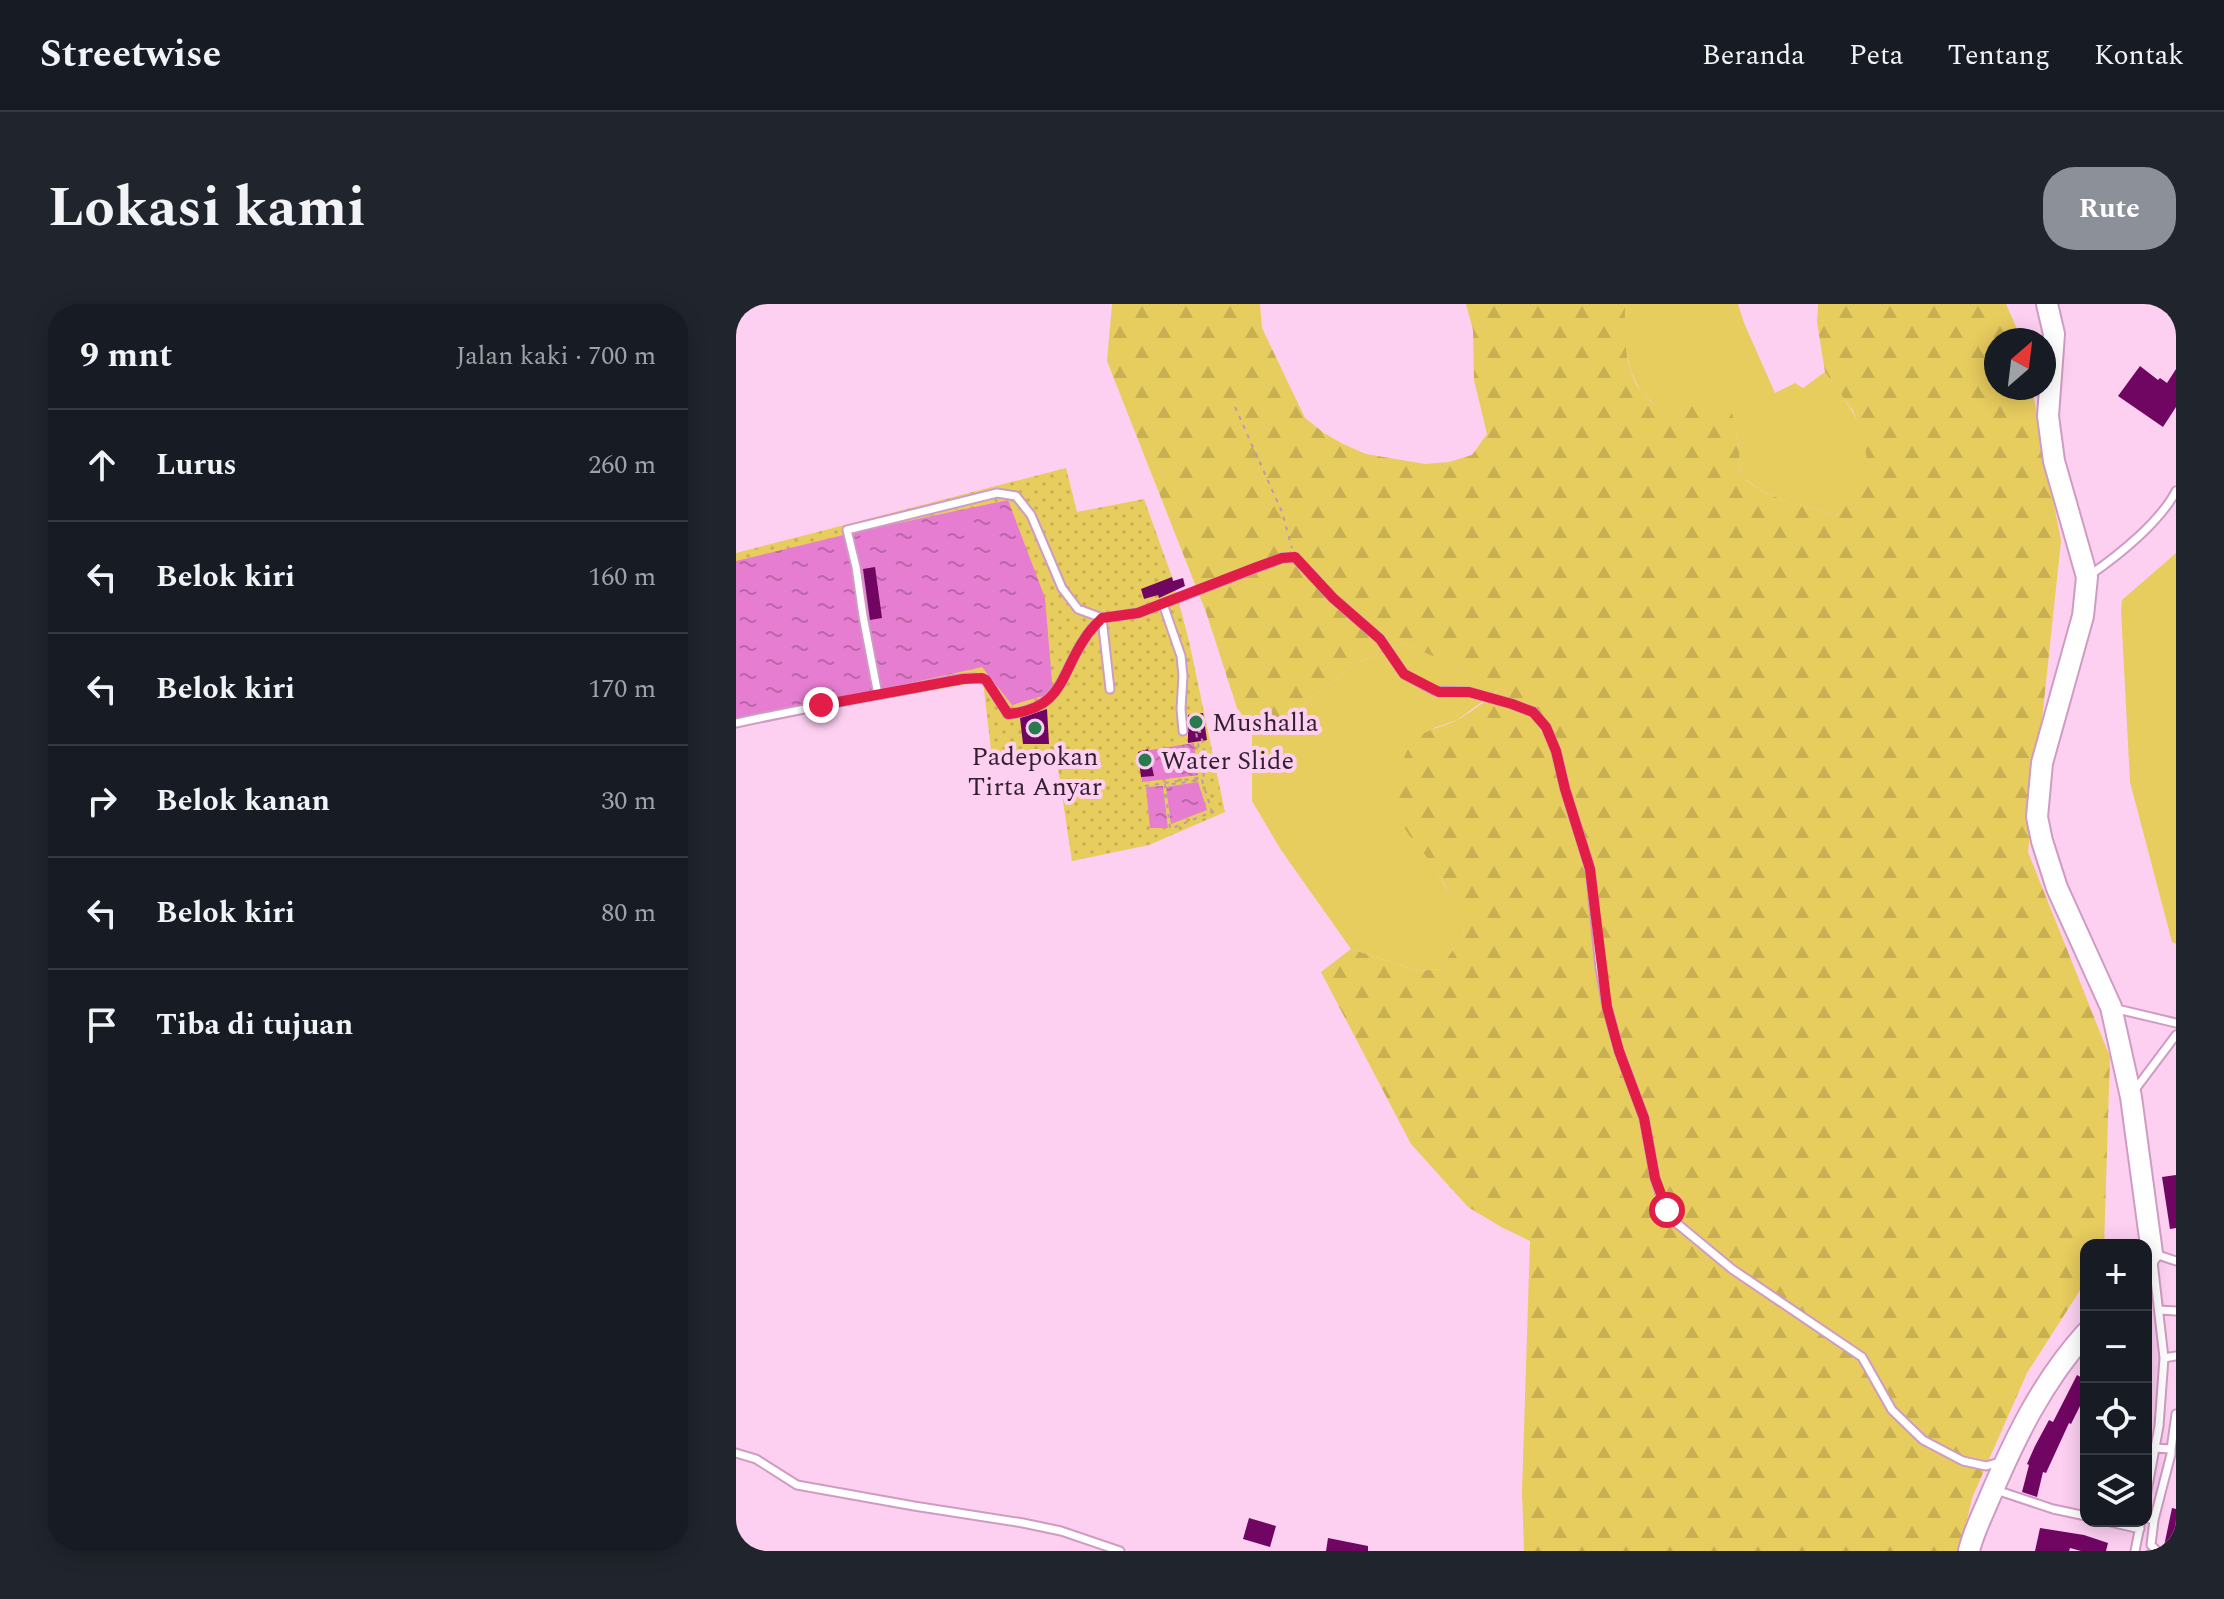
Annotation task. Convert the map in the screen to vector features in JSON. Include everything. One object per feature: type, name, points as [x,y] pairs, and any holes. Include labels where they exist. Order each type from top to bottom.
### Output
[{"type":"main road","points":[[2047,304],[2054,334],[2048,416],[2054,461],[2087,577],[2083,616],[2042,763],[2037,817],[2057,888],[2111,1007],[2131,1097],[2147,1239]]},
{"type":"main road","points":[[1969,1551],[2005,1460],[2035,1402],[2050,1377],[2080,1340]]},
{"type":"lane","points":[[2087,577],[2118,555],[2169,504],[2176,491]]},
{"type":"lane","points":[[877,694],[847,530],[997,493],[1016,496],[1031,515],[1062,588],[1078,609],[1102,618],[1138,613],[1282,558],[1295,557],[1333,598],[1380,639],[1404,674],[1439,692],[1469,692],[1533,712],[1542,721],[1556,751],[1590,869],[1607,1007],[1619,1051],[1644,1118],[1658,1189],[1674,1221],[1732,1269],[1862,1357],[1892,1410],[1923,1440],[1971,1463],[1986,1466],[2005,1460]]},
{"type":"lane","points":[[1163,604],[1181,656],[1183,731]]},
{"type":"lane","points":[[1102,618],[1110,689]]},
{"type":"lane","points":[[736,723],[963,679],[986,680],[1008,714],[1043,704],[1057,691],[1084,638],[1102,618]]},
{"type":"lane","points":[[2111,1007],[2176,1023]]},
{"type":"lane","points":[[2131,1097],[2176,1035]]},
{"type":"lane","points":[[2152,1257],[2176,1261]]},
{"type":"lane","points":[[2152,1273],[2164,1358],[2152,1464]]},
{"type":"lane","points":[[2159,1310],[2176,1311]]},
{"type":"lane","points":[[2164,1358],[2176,1356]]},
{"type":"lane","points":[[2152,1502],[2171,1449],[2176,1414]]},
{"type":"lane","points":[[2155,1448],[2171,1449]]},
{"type":"lane","points":[[736,1453],[756,1459],[797,1485],[1023,1523],[1061,1531],[1120,1551]]},
{"type":"lane","points":[[1994,1489],[2021,1500],[2080,1515]]},
{"type":"lane","points":[[2135,1551],[2143,1527]]},
{"type":"lane","points":[[2146,1527],[2151,1545],[2157,1551]]},
{"type":"path","points":[[1235,407],[1282,512],[1295,557]]},
{"type":"path","points":[[1145,786],[1194,780],[1202,780],[1212,812],[1170,829],[1165,785],[1194,780],[1204,777],[1196,732],[1200,731],[1207,763]]},
{"type":"green space","points":[[1112,304],[1260,304],[1262,328],[1305,418],[1324,433],[1366,454],[1425,464],[1449,462],[1472,455],[1487,434],[1474,380],[1473,330],[1466,304],[1625,304],[1625,337],[1630,370],[1644,395],[1659,408],[1729,405],[1737,428],[1741,476],[1775,497],[1837,515],[1867,459],[1863,435],[1853,411],[1825,372],[1817,322],[1818,304],[2006,304],[2017,328],[1984,328],[1984,400],[2034,400],[2061,541],[2028,852],[2110,1057],[2104,1239],[2080,1239],[2080,1290],[2027,1373],[1972,1498],[1960,1551],[1524,1551],[1522,1491],[1530,1241],[1468,1207],[1411,1144],[1321,972],[1351,949],[1418,971],[1440,969],[1464,933],[1441,878],[1401,821],[1397,802],[1398,779],[1404,757],[1415,740],[1459,719],[1503,686],[1402,643],[1357,663],[1277,724],[1252,728],[1237,708],[1206,612],[1107,361]]},
{"type":"green space","points":[[1625,304],[1738,304],[1775,393],[1795,383],[1803,388],[1825,372],[1854,414],[1867,450],[1865,465],[1837,515],[1775,497],[1741,476],[1737,428],[1659,408],[1641,392],[1631,372],[1625,346]]},
{"type":"green space","points":[[1066,468],[1077,512],[1144,499],[1172,577],[1189,641],[1225,812],[1149,845],[1072,861],[1057,762],[993,767],[983,681],[736,726],[736,553]]},
{"type":"green space","points":[[2176,553],[2176,944],[2172,942],[2130,782],[2121,611],[2122,600]]},
{"type":"green space","points":[[1402,643],[1504,686],[1457,720],[1434,728],[1433,864],[1457,908],[1464,933],[1440,969],[1418,971],[1351,949],[1281,850],[1252,801],[1252,728],[1277,724],[1357,663]]},
{"type":"water","points":[[1008,500],[1045,598],[1053,693],[1012,705],[982,667],[736,718],[736,561]]},
{"type":"water","points":[[1194,743],[1198,775],[1142,782],[1138,752]]},
{"type":"water","points":[[1198,782],[1207,810],[1171,824],[1166,787]]},
{"type":"water","points":[[1163,786],[1168,828],[1150,828],[1146,787]]},
{"type":"building","points":[[2140,366],[2167,383],[2176,369],[2176,407],[2163,427],[2118,396]]},
{"type":"building","points":[[875,567],[882,618],[870,620],[863,569]]},
{"type":"building","points":[[1172,577],[1173,581],[1183,578],[1185,586],[1159,598],[1158,595],[1144,599],[1141,589]]},
{"type":"building","name":"Padepokan Tirta Anyar","points":[[1047,709],[1049,744],[1023,744],[1020,718]]},
{"type":"building","points":[[1203,713],[1207,740],[1188,743],[1188,715]]},
{"type":"building","name":"Water Slide","points":[[1148,749],[1154,776],[1141,777],[1138,752]]},
{"type":"building","points":[[2176,1175],[2176,1228],[2170,1229],[2162,1177]]},
{"type":"building","points":[[2077,1375],[2080,1377],[2080,1406],[2046,1473],[2043,1472],[2037,1497],[2022,1492],[2027,1464],[2049,1420],[2053,1422]]},
{"type":"building","points":[[2172,1508],[2176,1509],[2176,1551],[2163,1551]]},
{"type":"building","points":[[1249,1518],[1276,1526],[1270,1547],[1243,1539]]},
{"type":"building","points":[[2040,1528],[2084,1535],[2108,1543],[2106,1551],[2070,1548],[2069,1551],[2035,1551]]},
{"type":"building","points":[[1328,1538],[1368,1546],[1368,1551],[1326,1551]]},
{"type":"place","name":"Mushalla","points":[[1196,722]]},
{"type":"place","name":"Padepokan Tirta Anyar","points":[[1035,728]]},
{"type":"place","name":"Water Slide","points":[[1145,760]]},
{"type":"route","points":[[821,705],[982,678],[1008,714],[1013,714],[1043,704],[1057,691],[1084,638],[1102,618],[1138,613],[1282,558],[1295,557],[1333,598],[1380,639],[1404,674],[1439,692],[1469,692],[1512,704],[1533,712],[1546,727],[1556,751],[1590,869],[1607,1007],[1634,1097],[1644,1118],[1655,1178],[1667,1210]]}]
